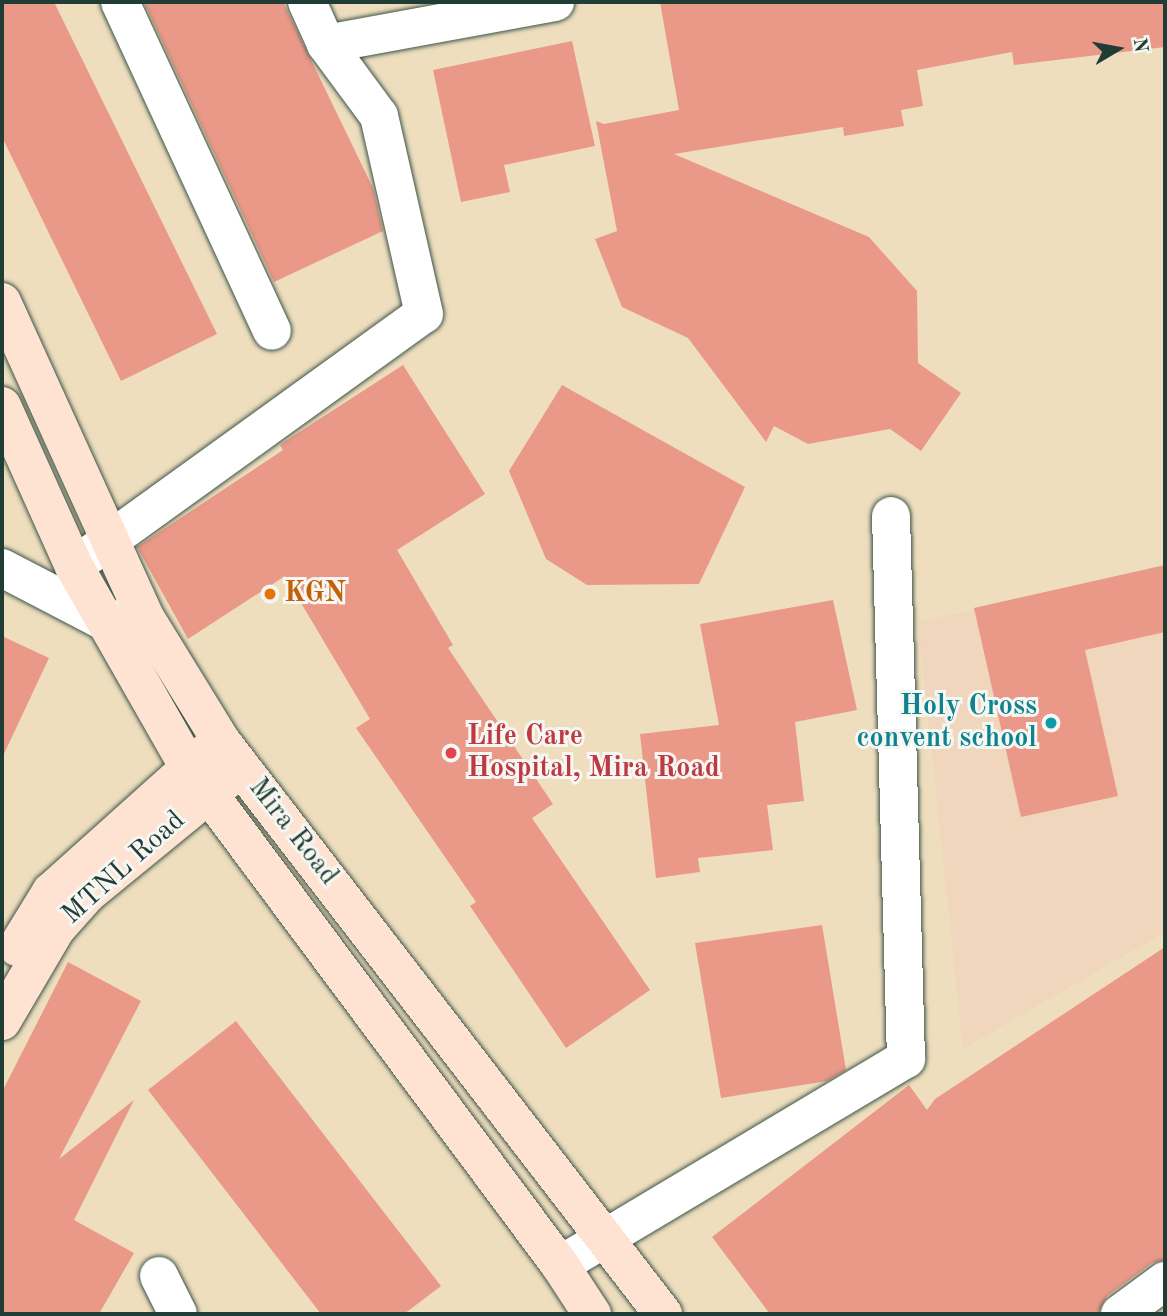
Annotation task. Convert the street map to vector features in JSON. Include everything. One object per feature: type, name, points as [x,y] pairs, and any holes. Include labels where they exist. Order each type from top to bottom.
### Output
[{"type":"main road","name":"Mira Road","points":[[2,302],[108,541],[146,618],[232,754],[663,1314]]},
{"type":"main road","name":"Mira Road","points":[[2,406],[74,566],[102,620],[199,780],[561,1265],[590,1313]]},
{"type":"main road","name":"MTNL Road","points":[[2,972],[51,892],[232,754]]},
{"type":"main road","name":"MTNL Road","points":[[2,1021],[56,929],[199,780]]},
{"type":"street","points":[[120,2],[272,331]]},
{"type":"street","points":[[74,566],[424,314],[379,116],[326,44],[307,2]]},
{"type":"street","points":[[326,44],[555,2]]},
{"type":"street","points":[[561,1265],[906,1059],[891,516]]},
{"type":"street","points":[[2,568],[102,620],[146,618]]},
{"type":"street","points":[[159,1276],[178,1314]]},
{"type":"street","points":[[1120,1314],[1165,1281]]},
{"type":"shaded area","points":[[1165,565],[1165,932],[963,1049],[918,622]]},
{"type":"building","points":[[2,2],[54,2],[217,334],[121,381],[2,137]]},
{"type":"building","points":[[144,2],[283,2],[373,188],[383,231],[274,282]]},
{"type":"building","points":[[660,2],[1165,2],[1165,47],[1014,65],[1012,52],[917,70],[923,106],[901,110],[904,126],[844,136],[843,127],[674,154],[869,237],[917,291],[918,363],[961,393],[921,451],[890,429],[808,444],[774,426],[766,442],[688,338],[622,307],[595,239],[617,231],[596,121],[604,124],[679,110]]},
{"type":"building","points":[[572,41],[595,146],[504,165],[510,192],[461,202],[433,70]]},
{"type":"building","points":[[403,365],[485,494],[397,550],[453,645],[448,648],[553,804],[532,818],[650,990],[566,1048],[470,906],[476,902],[356,728],[370,719],[285,576],[188,639],[137,547],[283,450],[280,445],[284,442]]},
{"type":"building","points":[[562,385],[745,487],[699,584],[587,585],[546,559],[509,471]]},
{"type":"building","name":"Holy Cross convent school","points":[[1165,565],[1165,632],[1085,650],[1118,796],[1021,817],[974,608]]},
{"type":"building","points":[[833,600],[857,710],[795,722],[804,801],[767,805],[773,850],[698,858],[700,872],[656,878],[640,734],[719,725],[700,624]]},
{"type":"building","points":[[2,636],[49,658],[2,758]]},
{"type":"building","points":[[822,925],[846,1070],[827,1081],[721,1098],[695,943]]},
{"type":"building","points":[[1165,947],[1165,1260],[1152,1263],[1107,1296],[1098,1314],[770,1314],[712,1237],[909,1085],[927,1110],[935,1099]]},
{"type":"building","points":[[68,962],[141,1001],[59,1159],[134,1100],[74,1220],[134,1253],[99,1314],[2,1314],[2,1092]]},
{"type":"building","points":[[236,1021],[441,1286],[404,1314],[321,1314],[148,1090]]},
{"type":"place","name":"KGN","points":[[270,594]]},
{"type":"place","name":"Holy Cross convent school","points":[[1051,723]]},
{"type":"place","name":"Life Care Hospital, Mira Road","points":[[451,753]]}]
